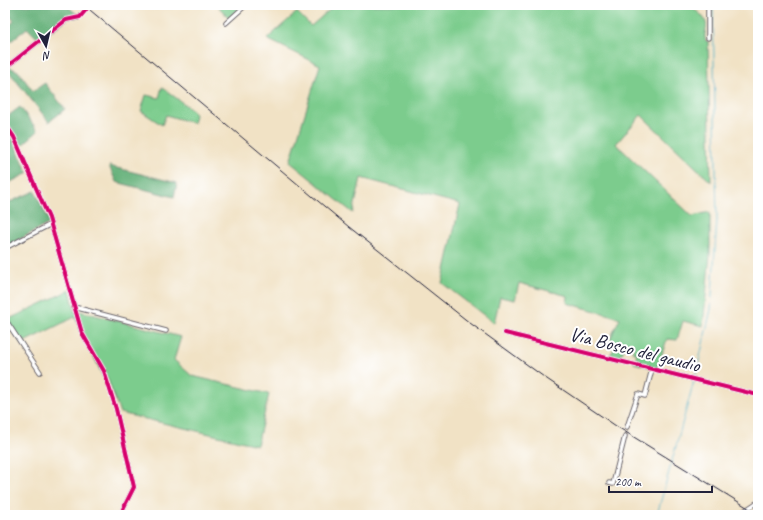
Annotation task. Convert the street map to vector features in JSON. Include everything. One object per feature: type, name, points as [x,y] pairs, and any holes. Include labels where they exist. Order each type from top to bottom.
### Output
[{"type":"street","points":[[226,23],[246,5]]},
{"type":"street","points":[[708,5],[708,38]]},
{"type":"street","points":[[5,68],[66,20],[80,17],[86,11]]},
{"type":"street","points":[[5,124],[14,137],[51,224],[82,333],[104,371],[118,416],[125,452],[134,483],[134,490],[120,515]]},
{"type":"street","points":[[5,248],[51,224]]},
{"type":"street","points":[[74,307],[166,331]]},
{"type":"street","points":[[5,319],[40,372]]},
{"type":"street","name":"Via Bosco del gaudio","points":[[506,333],[742,393],[758,395]]},
{"type":"street","points":[[627,427],[638,394],[645,396],[652,369]]},
{"type":"street","points":[[609,483],[613,484],[625,436]]},
{"type":"street","points":[[738,515],[758,502]]},
{"type":"green space","points":[[5,5],[66,5],[79,16],[68,18],[39,40],[27,28],[5,46],[5,29],[14,21],[5,11]]},
{"type":"green space","points":[[217,5],[243,5],[229,18]]},
{"type":"green space","points":[[335,5],[690,5],[696,10],[706,22],[705,38],[706,41],[708,41],[711,182],[641,115],[616,144],[692,216],[710,212],[710,254],[703,326],[683,321],[677,340],[667,339],[657,369],[634,363],[637,354],[632,352],[634,345],[629,342],[618,359],[609,357],[617,344],[610,339],[620,318],[567,303],[568,296],[519,283],[515,300],[500,297],[494,323],[442,283],[460,204],[361,178],[353,213],[290,162],[320,65],[267,39],[297,12],[311,26]]},
{"type":"green space","points":[[9,67],[18,71],[33,91],[45,83],[65,109],[49,122],[6,68]]},
{"type":"green space","points":[[162,87],[193,111],[195,115],[193,123],[166,115],[162,125],[141,111],[146,95],[159,98]]},
{"type":"green space","points":[[20,107],[38,131],[20,147],[5,118]]},
{"type":"green space","points":[[12,138],[28,173],[5,185],[5,142]]},
{"type":"green space","points":[[109,166],[177,183],[174,197],[116,182]]},
{"type":"green space","points":[[35,191],[50,223],[5,247],[5,204]]},
{"type":"green space","points":[[70,290],[75,312],[79,311],[181,337],[174,360],[192,376],[269,394],[257,445],[120,413],[107,377],[103,377],[75,317],[22,343],[7,320]]},
{"type":"waterway","points":[[695,378],[711,309],[717,220],[713,5]]},
{"type":"waterway","points":[[657,515],[694,381]]},
{"type":"tunnel","points":[[85,11],[90,5]]},
{"type":"tunnel","points":[[625,436],[627,427]]},
{"type":"railway","points":[[84,5],[349,227],[470,323],[544,377],[616,426],[758,514]]},
{"type":"cycle path","points":[[5,68],[66,20],[80,17],[90,5]]},
{"type":"cycle path","points":[[5,124],[14,137],[49,218],[82,333],[104,371],[116,409],[134,487],[120,515]]},
{"type":"cycle path","points":[[505,333],[758,395]]}]
